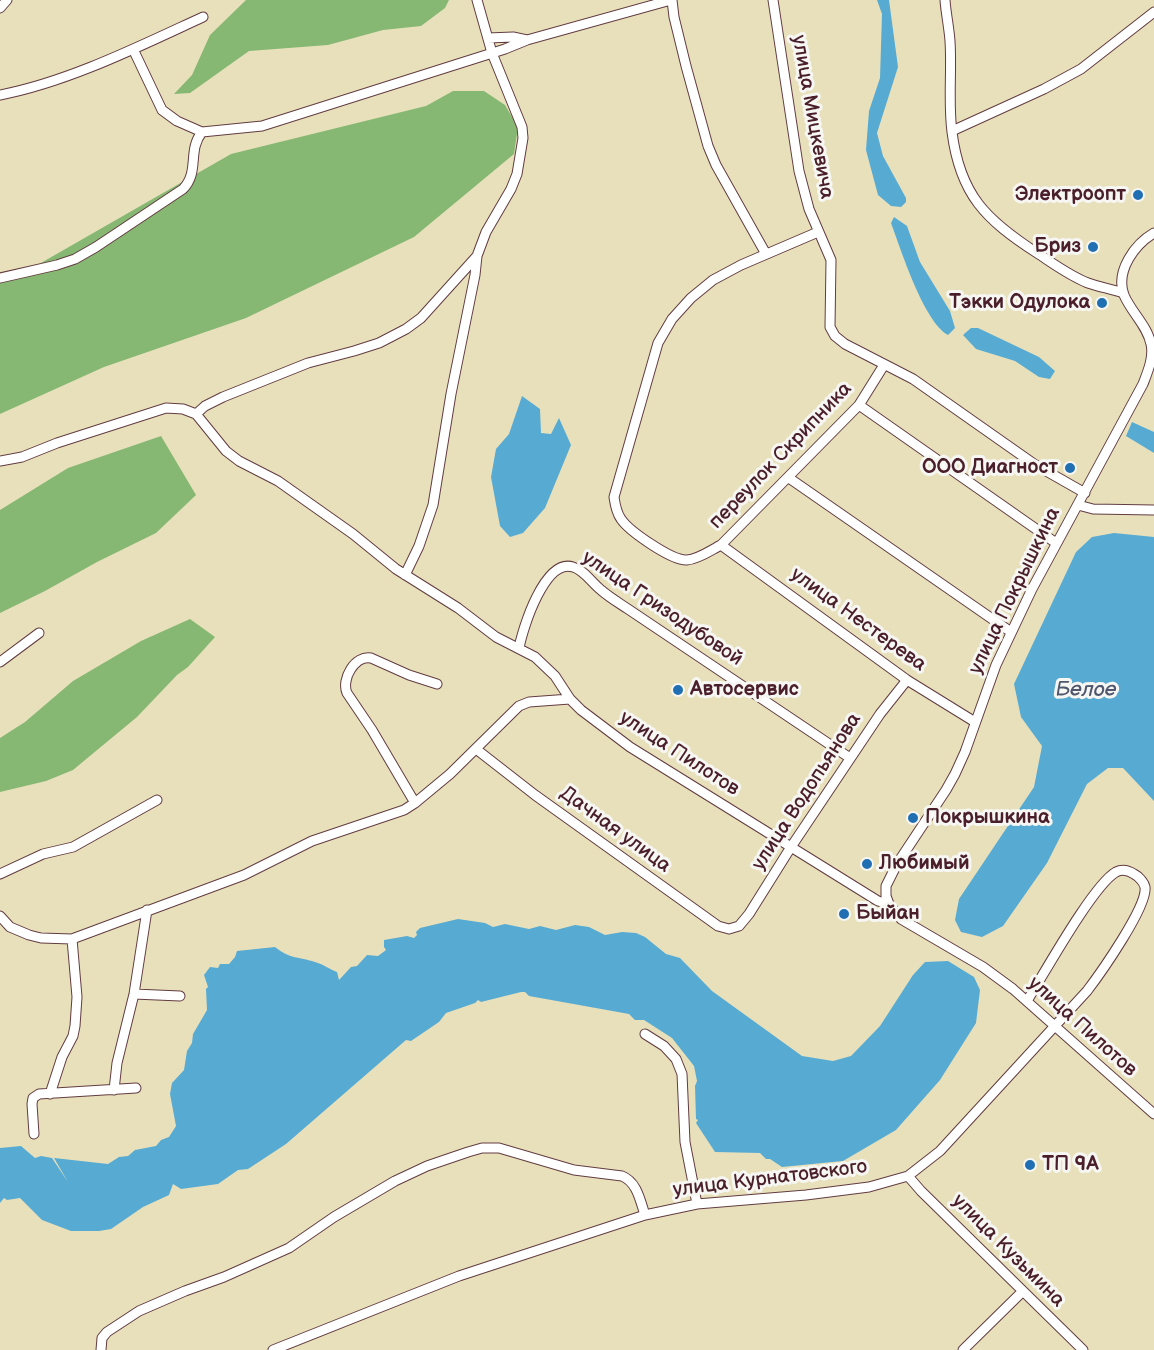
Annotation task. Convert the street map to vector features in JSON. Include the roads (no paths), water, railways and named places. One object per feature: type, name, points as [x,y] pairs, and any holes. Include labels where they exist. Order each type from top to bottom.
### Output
[{"type":"street","points":[[0,8],[7,0]]},
{"type":"street","points":[[405,575],[419,546],[433,505],[451,394],[476,275],[477,256],[486,232],[512,189],[524,138],[522,127],[492,53],[477,0]]},
{"type":"street","points":[[133,49],[162,110],[177,121],[202,132],[245,129],[286,119],[527,40],[672,0],[681,46],[708,146],[716,165],[766,254]]},
{"type":"street","name":"улица Мицкевича","points":[[773,0],[799,171],[809,209],[831,260],[833,271],[830,327],[835,336],[844,344],[912,379],[1034,464],[1084,493]]},
{"type":"street","points":[[945,0],[950,40],[952,131],[959,165],[967,188],[980,208],[998,226],[1071,275],[1091,284],[1123,293],[1123,274],[1128,261],[1143,240],[1154,233]]},
{"type":"street","points":[[952,131],[1044,89],[1081,69],[1154,12]]},
{"type":"street","points":[[0,95],[57,78],[133,49],[203,17]]},
{"type":"street","points":[[488,38],[527,40]]},
{"type":"street","points":[[0,278],[75,259],[183,189],[192,174],[194,146],[202,132]]},
{"type":"street","name":"переулок Скрипника","points":[[818,232],[713,280],[691,298],[672,319],[658,343],[614,496],[615,507],[621,520],[664,553],[686,560],[699,557],[722,545],[860,405],[884,365]]},
{"type":"street","points":[[0,461],[22,457],[157,410],[183,409],[196,414],[205,406],[308,363],[379,343],[406,330],[421,318],[477,256]]},
{"type":"street","name":"улица Покрышкина","points":[[889,904],[886,886],[889,878],[946,790],[965,752],[1011,632],[1056,543],[1143,384],[1152,353],[1149,336],[1123,293]]},
{"type":"street","points":[[860,405],[1056,543]]},
{"type":"street","name":"улица Пилотов","points":[[196,414],[226,451],[239,461],[278,481],[353,534],[405,575],[458,608],[496,637],[535,657],[555,676],[570,699],[581,710],[630,747],[878,901],[889,904],[902,920],[983,967],[1027,1001],[1154,1114]]},
{"type":"street","points":[[789,478],[1011,632]]},
{"type":"street","points":[[1077,505],[1093,509],[1154,510]]},
{"type":"street","name":"улица Нестерева","points":[[722,545],[907,680],[975,722]]},
{"type":"street","name":"улица Гризодубовой","points":[[519,648],[522,632],[533,606],[554,570],[563,565],[575,567],[610,597],[850,758]]},
{"type":"street","points":[[0,662],[39,633]]},
{"type":"street","points":[[415,803],[372,730],[347,693],[344,687],[345,681],[358,660],[364,657],[437,684]]},
{"type":"street","name":"улица Водопьянова","points":[[739,926],[880,714],[907,680]]},
{"type":"street","points":[[0,916],[18,932],[41,938],[72,939],[244,875],[312,841],[404,810],[450,774],[519,706],[529,702],[570,699]]},
{"type":"street","name":"Дачная улица","points":[[476,749],[535,795],[718,926],[729,929],[739,926]]},
{"type":"street","points":[[0,874],[43,854],[73,847],[157,800]]},
{"type":"street","name":"улица Курнатовского","points":[[273,1350],[459,1276],[645,1215],[697,1204],[869,1188],[908,1176],[940,1151],[1056,1026],[1103,969],[1144,898],[1145,887],[1141,880],[1133,873],[1123,870],[1108,879],[1087,905],[1027,1001]]},
{"type":"street","points":[[114,1090],[117,1063],[134,994],[147,910]]},
{"type":"street","points":[[0,933],[10,927]]},
{"type":"street","points":[[50,1094],[75,1026],[77,997],[72,939]]},
{"type":"street","points":[[134,994],[180,996]]},
{"type":"street","points":[[645,1034],[664,1046],[676,1059],[682,1074],[686,1142],[697,1204]]},
{"type":"street","points":[[34,1134],[32,1104],[33,1098],[39,1094],[136,1088]]},
{"type":"street","points":[[101,1350],[102,1338],[107,1332],[139,1311],[185,1291],[224,1278],[289,1248],[334,1217],[405,1176],[427,1166],[482,1148],[499,1148],[574,1170],[622,1176],[634,1185],[645,1215]]},
{"type":"street","name":"улица Кузьмина","points":[[908,1176],[1083,1350]]},
{"type":"street","points":[[963,1350],[1023,1291]]},
{"type":"water","points":[[877,0],[889,0],[898,67],[877,133],[883,156],[906,198],[906,202],[901,207],[891,206],[878,195],[866,150],[869,111],[880,78],[882,14]]},
{"type":"water","points":[[894,217],[907,226],[920,262],[950,311],[955,328],[948,335],[930,316],[914,284],[891,223]]},
{"type":"water","points":[[971,328],[978,328],[1039,357],[1055,371],[1050,379],[1039,377],[1015,361],[976,349],[963,335]]},
{"type":"water","points":[[522,396],[540,409],[541,433],[551,434],[559,418],[571,445],[545,508],[523,533],[510,537],[500,526],[491,477],[496,449],[509,434]]},
{"type":"water","points":[[1132,422],[1154,432],[1154,453],[1126,436]]},
{"type":"water","name":"Белое","points":[[1114,533],[1154,537],[1154,801],[1123,768],[1108,768],[1087,784],[1047,863],[1003,926],[982,937],[961,932],[955,920],[959,899],[1034,787],[1042,746],[1021,717],[1014,684],[1076,552],[1092,537]]},
{"type":"water","points":[[458,919],[485,923],[493,927],[505,924],[529,929],[540,926],[556,930],[575,925],[589,927],[605,935],[622,932],[636,933],[645,937],[666,954],[680,958],[712,991],[802,1056],[833,1061],[851,1056],[880,1026],[913,975],[925,962],[948,961],[974,977],[980,990],[976,1023],[940,1080],[896,1130],[843,1161],[782,1167],[766,1159],[760,1153],[715,1152],[696,1123],[698,1120],[696,1119],[695,1086],[697,1081],[694,1066],[672,1038],[644,1020],[635,1020],[629,1014],[529,996],[521,992],[481,1002],[478,1000],[446,1013],[439,1022],[411,1041],[406,1040],[286,1144],[248,1169],[238,1170],[218,1184],[181,1189],[173,1184],[169,1195],[143,1207],[111,1229],[71,1231],[42,1220],[20,1198],[7,1200],[4,1198],[0,1203],[0,1148],[21,1146],[35,1158],[41,1156],[52,1158],[68,1182],[54,1158],[108,1164],[119,1157],[128,1156],[135,1150],[156,1146],[161,1140],[169,1137],[176,1126],[170,1094],[172,1083],[184,1070],[193,1034],[207,1010],[206,989],[208,987],[204,975],[210,967],[218,968],[220,964],[229,964],[237,951],[275,947],[290,956],[318,963],[337,972],[339,980],[367,955],[378,956],[386,950],[384,940],[407,936],[414,938],[420,928]]},
{"type":"place","name":"Электроопт","points":[[1138,195]]},
{"type":"place","name":"Бриз","points":[[1093,247]]},
{"type":"place","name":"Тэкки Одулока","points":[[1102,303]]},
{"type":"place","name":"ООО Диагност","points":[[1070,468]]},
{"type":"place","name":"Автосервис","points":[[678,690]]},
{"type":"place","name":"Покрышкина","points":[[913,818]]},
{"type":"place","name":"Любимый","points":[[867,864]]},
{"type":"place","name":"Быйан","points":[[844,914]]},
{"type":"place","name":"ТП 9А","points":[[1030,1165]]}]
